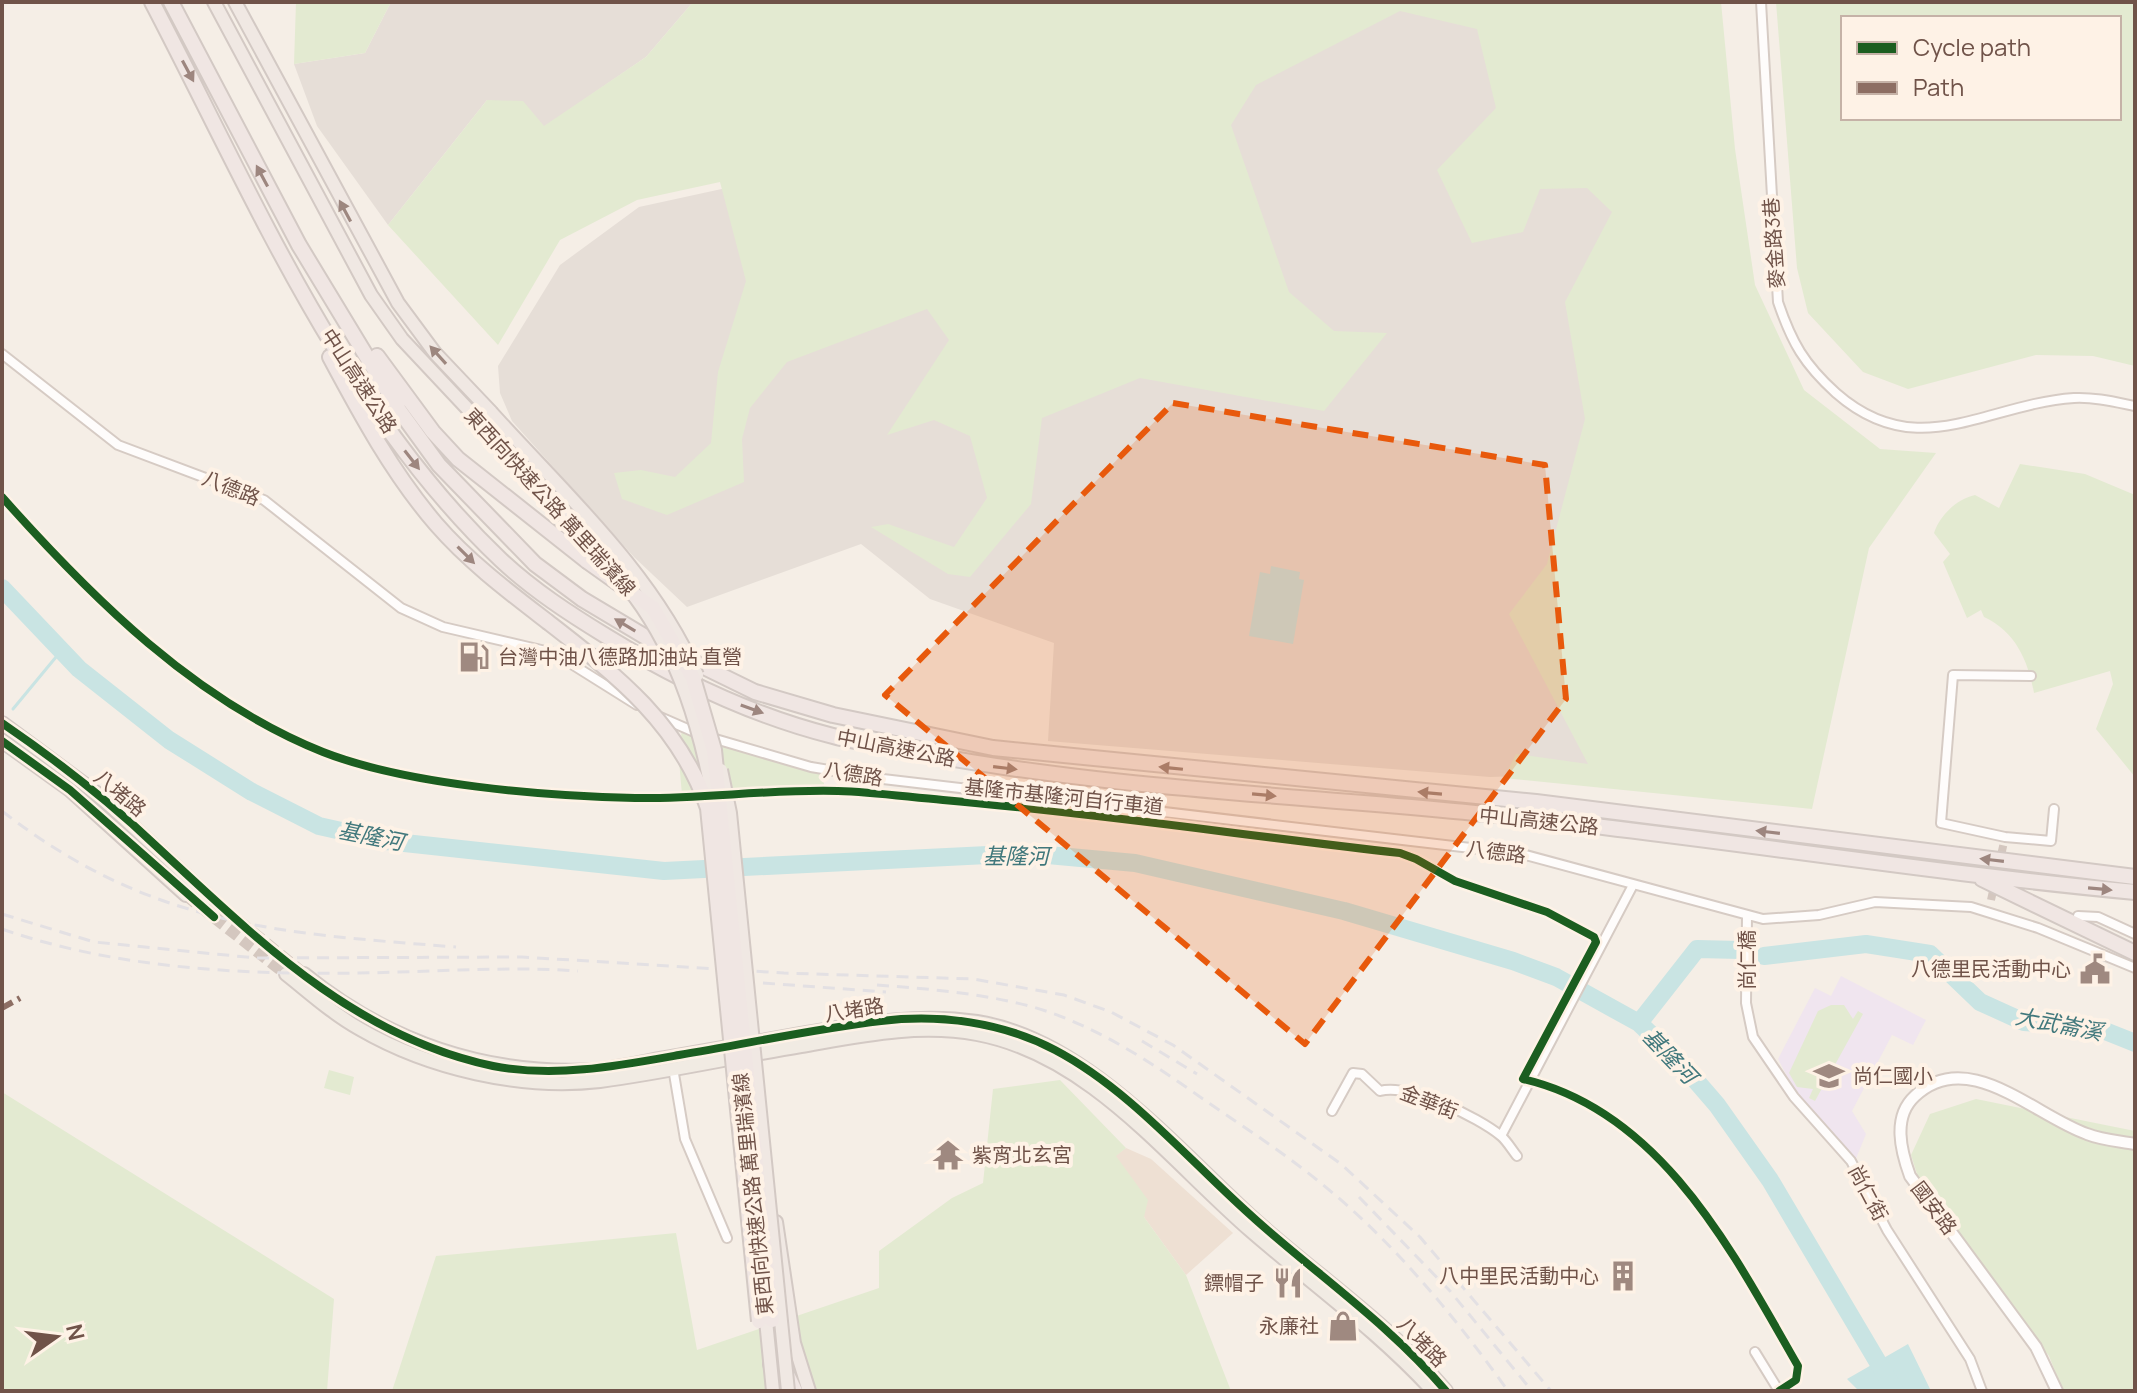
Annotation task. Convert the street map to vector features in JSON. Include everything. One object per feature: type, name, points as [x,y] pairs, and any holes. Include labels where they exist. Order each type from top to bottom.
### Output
[{"type":"highway","name":"中山高速公路","points":[[152,2],[337,354],[398,442],[451,509],[505,564],[579,620],[636,655],[745,707],[832,736],[997,767],[1176,788],[1523,818],[2135,892]]},
{"type":"highway","name":"中山高速公路","points":[[171,2],[299,245],[399,410],[439,465],[481,513],[535,564],[582,599],[659,645],[755,692],[833,715],[993,748],[1536,802],[2135,877]]},
{"type":"highway","name":"東西向快速公路 萬里瑞濱線","points":[[214,2],[371,295],[417,356],[479,421],[638,601],[674,662],[691,707],[714,805],[773,1391]]},
{"type":"highway","name":"東西向快速公路 萬里瑞濱線","points":[[235,2],[383,279],[435,353],[640,579],[686,649],[699,678],[710,715],[730,813],[785,1391]]},
{"type":"highway","points":[[299,245],[390,376],[442,441],[495,490],[653,608],[693,678],[714,750],[766,1320],[795,1391]]},
{"type":"highway","points":[[295,276],[303,308],[389,460],[436,525],[487,576],[638,694],[688,763],[700,786],[708,808],[733,1058],[766,1320],[785,1391]]},
{"type":"highway","points":[[2069,869],[2135,868]]},
{"type":"highway","points":[[1967,872],[2135,953]]},
{"type":"highway","points":[[761,1132],[794,1343],[809,1391]]},
{"type":"main road","name":"八堵路","points":[[2,723],[99,795],[210,898]]},
{"type":"main road","name":"八堵路","points":[[2,741],[70,790],[186,895]]},
{"type":"main road","name":"八堵路","points":[[286,974],[361,1030],[429,1059],[491,1077],[598,1081],[915,1029],[977,1034],[1050,1060],[1077,1076],[1118,1109],[1251,1231],[1384,1334],[1433,1391]]},
{"type":"main road","name":"八堵路","points":[[304,974],[337,1001],[396,1034],[494,1066],[532,1070],[597,1070],[914,1018],[979,1023],[1012,1032],[1055,1050],[1125,1101],[1446,1391]]},
{"type":"street","name":"麥金路3巷","points":[[1761,2],[1778,302],[1792,343],[1815,374],[1875,421],[1906,429],[1948,426],[2075,398],[2135,406]]},
{"type":"street","name":"八德路","points":[[2,354],[118,445],[264,500],[401,608],[443,627],[554,653],[663,719],[737,747],[811,767],[929,785],[1522,854],[1747,916],[1788,920],[1889,901],[1989,911],[2135,968]]},
{"type":"street","points":[[2031,676],[1953,675],[1941,823],[2005,839],[2051,841],[2054,809]]},
{"type":"street","points":[[1501,1136],[1633,885]]},
{"type":"street","points":[[1989,911],[1991,900]]},
{"type":"street","name":"尚仁橋","points":[[1746,1003],[1747,916]]},
{"type":"street","points":[[2078,916],[2098,917],[2135,934]]},
{"type":"street","points":[[2038,928],[2053,924]]},
{"type":"street","name":"尚仁街","points":[[1746,1003],[1753,1037],[1794,1097],[1851,1161],[1887,1230],[1970,1359],[1982,1391]]},
{"type":"street","points":[[673,1068],[685,1139],[727,1238]]},
{"type":"street","name":"金華街","points":[[1332,1111],[1353,1073],[1362,1074],[1380,1091],[1394,1087],[1455,1109],[1501,1136],[1517,1156]]},
{"type":"street","name":"國安路","points":[[2057,1391],[2036,1347],[1910,1176],[1901,1151],[1904,1113],[1908,1103],[1924,1087],[1947,1078],[1967,1078],[1993,1086],[2088,1135],[2135,1144]]},
{"type":"street","points":[[1755,1352],[1779,1391]]},
{"type":"highlighted area","points":[[1173,403],[1545,465],[1566,699],[1305,1044],[885,695]]},
{"type":"shaded area","points":[[391,2],[693,2],[646,57],[544,127],[487,100],[388,225],[317,126],[294,64],[365,53]]},
{"type":"shaded area","points":[[1344,2],[1443,2],[1546,39],[1660,289],[1615,773],[1490,777],[1048,741],[1054,643],[930,599],[861,544],[687,607],[634,557],[512,421],[500,393],[498,366],[560,265],[639,207],[740,185]]},
{"type":"shaded area","name":"尚仁國小","points":[[1841,976],[1926,1020],[1913,1045],[1892,1035],[1852,1111],[1866,1134],[1855,1161],[1796,1093],[1778,1059],[1815,988],[1831,996]]},
{"type":"shaded area","points":[[1126,1148],[1151,1159],[1233,1233],[1186,1275],[1144,1217],[1115,1156]]},
{"type":"green space","points":[[296,2],[391,2],[365,53],[294,64]]},
{"type":"green space","points":[[693,2],[1721,2],[1735,149],[1755,285],[1804,390],[1880,449],[1936,453],[1869,548],[1812,809],[1504,778],[1516,754],[1588,764],[1509,614],[1547,564],[1585,419],[1565,302],[1612,212],[1587,188],[1540,189],[1523,232],[1472,243],[1437,170],[1496,108],[1477,29],[1400,11],[1256,85],[1231,125],[1289,292],[1334,331],[1387,333],[1324,411],[1140,378],[1042,418],[1031,504],[970,577],[948,574],[871,527],[888,524],[954,547],[987,498],[970,436],[934,420],[887,435],[949,340],[927,309],[787,362],[750,408],[742,439],[744,482],[667,515],[622,499],[614,473],[641,470],[675,477],[711,443],[718,372],[746,281],[720,182],[637,200],[560,240],[498,345],[388,225],[487,100],[523,101],[544,126],[646,57]]},
{"type":"green space","points":[[1776,2],[2135,2],[2135,366],[2093,356],[2036,355],[1908,389],[1863,372],[1808,313],[1797,268]]},
{"type":"green space","points":[[2020,464],[2085,474],[2135,495],[2135,777],[2096,729],[2113,684],[2110,671],[2034,693],[2024,658],[2012,638],[1984,617],[1981,610],[1967,618],[1943,562],[1950,554],[1934,533],[1945,514],[1962,500],[1975,495],[1999,508]]},
{"type":"green space","points":[[682,727],[824,775],[824,788],[682,795],[679,760]]},
{"type":"green space","points":[[1831,1005],[1844,1005],[1853,1019],[1858,1011],[1863,1014],[1815,1101],[1809,1098],[1813,1089],[1797,1087],[1789,1073],[1818,1011]]},
{"type":"green space","points":[[329,1070],[354,1077],[350,1095],[324,1088]]},
{"type":"green space","points":[[1060,1080],[1126,1148],[1116,1156],[1148,1200],[1144,1217],[1186,1275],[1231,1391],[392,1391],[436,1256],[676,1233],[697,1350],[879,1288],[879,1251],[952,1198],[983,1183],[993,1089]]},
{"type":"green space","points":[[2,1092],[334,1299],[327,1391],[2,1391]]},
{"type":"green space","points":[[1976,1099],[2135,1131],[2135,1391],[2063,1391],[2049,1356],[1923,1193],[1911,1155],[1930,1114]]},
{"type":"water","points":[[1271,566],[1300,572],[1299,579],[1304,580],[1293,644],[1249,636],[1260,572],[1270,574]]},
{"type":"water","points":[[1908,1344],[1931,1391],[1859,1391],[1847,1379]]},
{"type":"waterway","name":"基隆河","points":[[2,588],[79,669],[169,740],[252,792],[319,826],[386,841],[664,871],[1026,853],[1135,863],[1344,911],[1513,961],[1556,977],[1639,1023],[1679,1061],[1717,1105],[1770,1180],[1895,1391]]},
{"type":"waterway","points":[[13,709],[61,651]]},
{"type":"waterway","name":"大武崙溪","points":[[1764,956],[1866,944],[1930,954],[1980,1002],[2024,1022],[2095,1027],[2135,1043]]},
{"type":"waterway","name":"大武崙溪","points":[[1639,1023],[1697,949],[1740,950]]},
{"type":"tunnel","points":[[1991,900],[2004,842]]},
{"type":"tunnel","points":[[186,895],[286,974]]},
{"type":"tunnel","points":[[210,898],[304,974]]},
{"type":"railway","points":[[2,811],[57,849],[110,879],[163,901],[217,917],[273,928],[456,947]]},
{"type":"railway","points":[[2,914],[94,942],[256,958],[522,957],[784,973],[973,979],[1064,995],[1111,1012],[1173,1045],[1341,1164],[1420,1237],[1551,1391]]},
{"type":"railway","points":[[2,929],[88,953],[223,970],[313,973],[496,969],[578,971]]},
{"type":"railway","points":[[763,983],[886,992]]},
{"type":"railway","points":[[877,985],[974,995],[1033,1007],[1100,1034],[1163,1072],[1303,1169],[1370,1227],[1443,1306],[1508,1391]]},
{"type":"railway","points":[[1142,1041],[1197,1074]]},
{"type":"railway","points":[[1359,1197],[1450,1291],[1532,1391]]},
{"type":"marked path","points":[[2,1008],[20,998]]},
{"type":"cycle path","name":"基隆市基隆河自行車道","points":[[2,497],[109,609],[189,676],[276,731],[357,763],[435,781],[560,795],[635,798],[813,791],[877,793],[1057,811],[1400,853],[1455,881],[1547,912],[1594,937],[1596,942],[1523,1079],[1572,1096],[1615,1121],[1654,1154],[1688,1192],[1747,1278],[1798,1366],[1796,1380],[1779,1391]]},
{"type":"cycle path","points":[[2,723],[100,796],[231,915],[310,980],[396,1032],[443,1052],[493,1066],[563,1071],[633,1063],[805,1032],[903,1019],[970,1022],[1035,1040],[1083,1066],[1135,1107],[1256,1220],[1402,1344],[1446,1391]]},
{"type":"cycle path","points":[[2,741],[70,790],[214,917]]},
{"type":"place","name":"台灣中油八德路加油站 直營","points":[[474,657]]},
{"type":"place","name":"八德里民活動中心","points":[[2095,969]]},
{"type":"place","name":"尚仁國小","points":[[1829,1076]]},
{"type":"place","name":"紫宵北玄宮","points":[[948,1155]]},
{"type":"place","name":"八中里民活動中心","points":[[1623,1276]]},
{"type":"place","name":"鏢帽子","points":[[1288,1283]]},
{"type":"place","name":"永廉社","points":[[1343,1326]]}]
